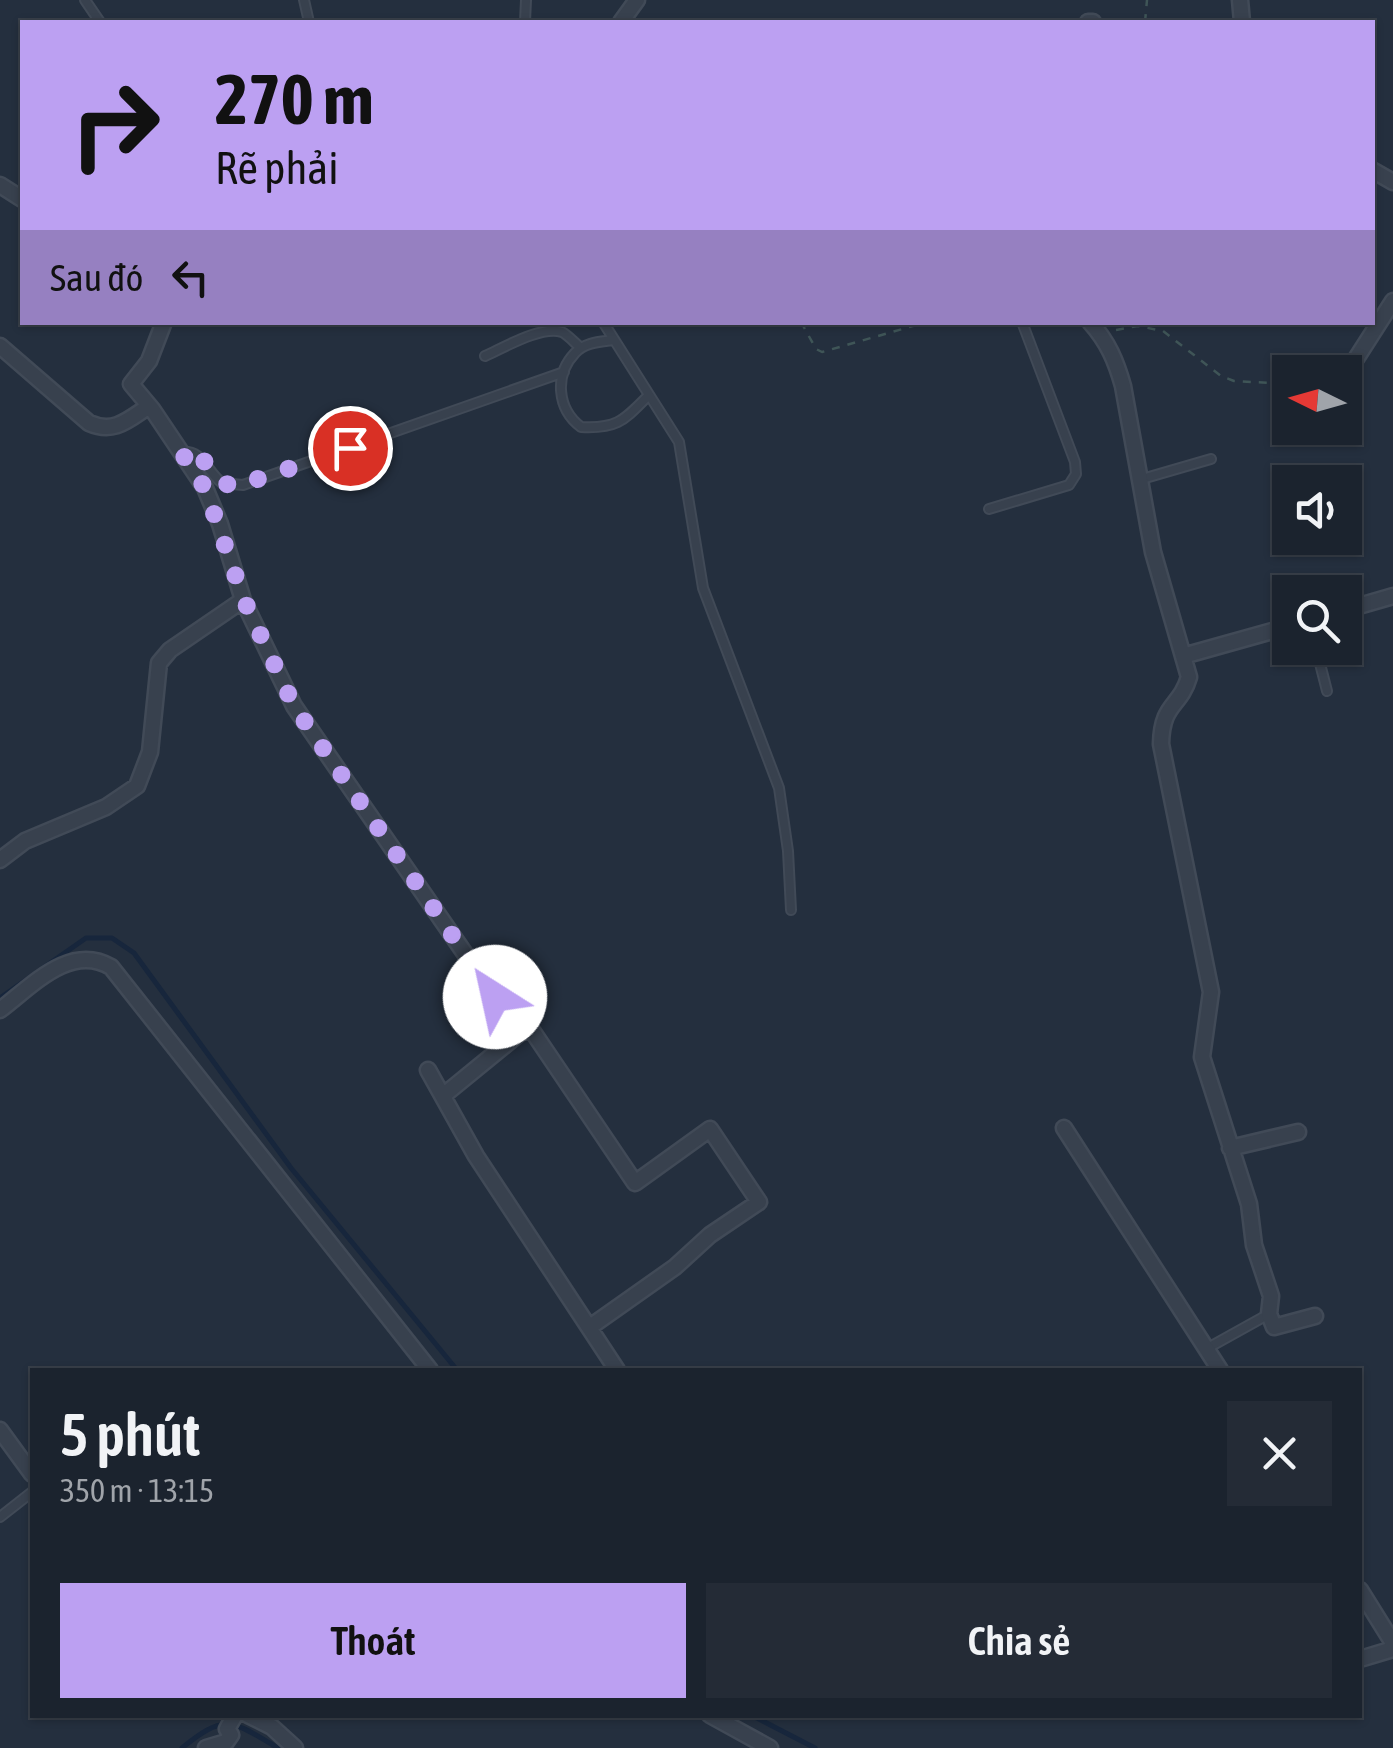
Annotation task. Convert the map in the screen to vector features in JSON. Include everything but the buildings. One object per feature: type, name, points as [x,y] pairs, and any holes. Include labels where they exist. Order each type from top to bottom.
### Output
[{"type":"street","points":[[1359,355],[1393,302]]},
{"type":"street","points":[[163,325],[149,361],[131,384],[205,488],[244,600],[294,706],[521,1032]]},
{"type":"street","points":[[1095,327],[1120,373],[1153,552],[1189,677],[1185,691],[1169,706],[1162,722],[1161,744],[1211,992],[1202,1058],[1251,1213],[1254,1245],[1272,1302],[1269,1314],[1276,1328],[1314,1316]]},
{"type":"street","points":[[0,346],[89,423],[103,429],[116,428],[149,406]]},
{"type":"street","points":[[1362,605],[1393,596]]},
{"type":"street","points":[[0,860],[25,841],[106,807],[137,786],[150,752],[159,664],[170,650],[244,600]]},
{"type":"street","points":[[1183,656],[1272,631]]},
{"type":"street","points":[[0,1010],[65,962],[88,958],[111,967],[428,1368]]},
{"type":"street","points":[[444,1095],[521,1032],[534,1032],[635,1183],[710,1129],[759,1202],[590,1327]]},
{"type":"street","points":[[428,1070],[484,1170],[616,1368]]},
{"type":"street","points":[[1064,1128],[1219,1368]]},
{"type":"street","points":[[1230,1148],[1298,1132]]},
{"type":"street","points":[[0,1430],[30,1471]]},
{"type":"street","points":[[1362,1593],[1393,1646],[1362,1657]]},
{"type":"street","points":[[206,1748],[223,1743],[233,1718]]},
{"type":"street","points":[[254,1718],[272,1727],[295,1748]]},
{"type":"street","points":[[721,1718],[770,1748]]},
{"type":"lane","points":[[604,325],[679,442],[703,588],[779,788],[791,910]]},
{"type":"lane","points":[[989,510],[1068,485],[1076,474],[1075,462],[1023,325]]},
{"type":"lane","points":[[485,356],[547,332],[562,332],[581,348]]},
{"type":"lane","points":[[614,340],[581,348],[564,372],[561,397],[566,410],[581,426],[611,426],[625,420],[649,395]]},
{"type":"lane","points":[[181,452],[200,455],[222,484],[243,486],[564,372]]},
{"type":"lane","points":[[1142,480],[1211,459]]},
{"type":"lane","points":[[1320,665],[1326,691]]},
{"type":"lane","points":[[1206,1349],[1269,1314]]},
{"type":"lane","points":[[0,1516],[30,1494]]},
{"type":"path","points":[[803,325],[816,349],[822,352],[917,325]]},
{"type":"path","points":[[1095,327],[1150,327],[1163,331],[1221,376],[1234,381],[1272,383]]},
{"type":"waterway","points":[[0,998],[86,938],[112,938],[134,953],[291,1168],[455,1368]]},
{"type":"waterway","points":[[757,1718],[815,1748]]},
{"type":"waterway","points":[[182,1748],[209,1729],[229,1724],[278,1748]]},
{"type":"route","points":[[350,448],[234,487],[214,477],[200,455],[181,452],[205,488],[244,600],[294,706],[495,997]]}]
